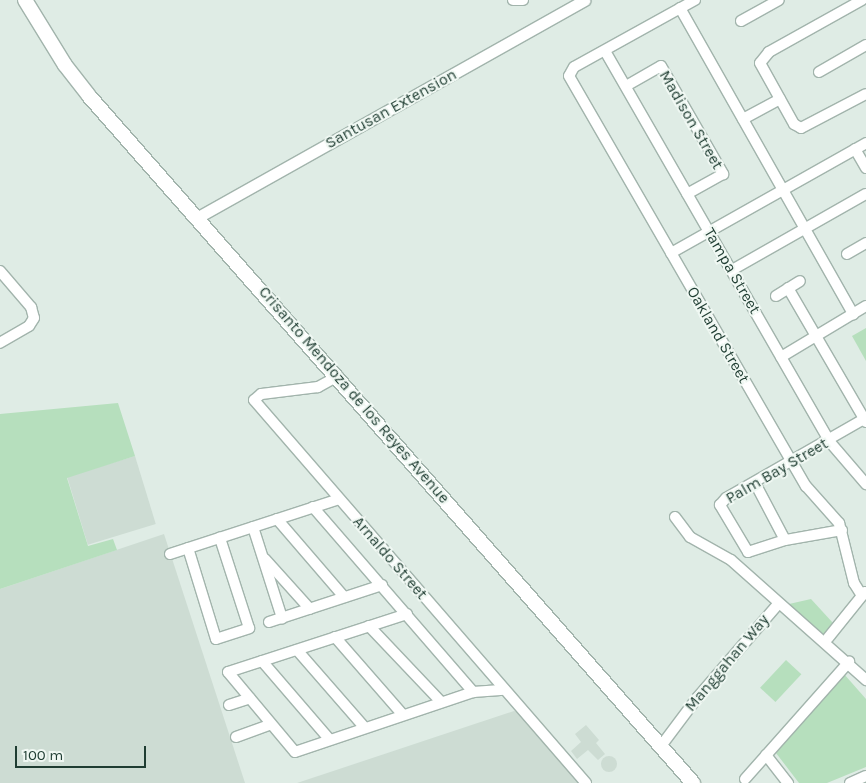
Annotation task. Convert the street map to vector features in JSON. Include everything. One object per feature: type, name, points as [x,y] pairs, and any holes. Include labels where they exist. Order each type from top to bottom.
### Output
[{"type":"main road","name":"Crisanto Mendoza de los Reyes Avenue","points":[[25,0],[65,65],[693,783]]},
{"type":"street","points":[[513,0],[523,0]]},
{"type":"street","name":"Santusan Extension","points":[[198,217],[584,0]]},
{"type":"street","points":[[605,51],[695,0]]},
{"type":"street","points":[[741,21],[779,0]]},
{"type":"street","points":[[862,0],[761,59],[762,67],[794,124],[802,128],[866,94]]},
{"type":"street","points":[[680,8],[853,314]]},
{"type":"street","points":[[819,72],[866,46]]},
{"type":"street","name":"Oakland Street","points":[[605,51],[569,72],[806,486],[842,530],[854,583],[864,594]]},
{"type":"street","name":"Tampa Street","points":[[605,51],[829,441],[866,484]]},
{"type":"street","name":"Madison Street","points":[[626,86],[661,66],[723,174],[688,194]]},
{"type":"street","points":[[743,119],[780,99]]},
{"type":"street","points":[[671,253],[866,143]]},
{"type":"street","points":[[855,149],[866,168]]},
{"type":"street","points":[[732,270],[866,194]]},
{"type":"street","points":[[847,254],[864,248]]},
{"type":"street","points":[[0,271],[31,307],[34,318],[29,326],[1,339]]},
{"type":"street","points":[[776,296],[800,281]]},
{"type":"street","points":[[788,288],[865,421]]},
{"type":"street","points":[[781,357],[866,306]]},
{"type":"street","name":"Arnaldo Street","points":[[338,376],[318,387],[261,394],[254,400],[586,783]]},
{"type":"street","name":"Palm Bay Street","points":[[842,530],[785,540],[752,552],[745,551],[720,509],[726,498],[865,421]]},
{"type":"street","points":[[755,483],[785,540]]},
{"type":"street","points":[[170,554],[339,499]]},
{"type":"street","points":[[313,507],[473,692]]},
{"type":"street","points":[[675,517],[690,538],[731,560],[779,603]]},
{"type":"street","points":[[277,519],[344,597]]},
{"type":"street","points":[[253,527],[282,618]]},
{"type":"street","points":[[188,548],[216,639],[248,628],[220,538]]},
{"type":"street","points":[[262,555],[310,609]]},
{"type":"street","points":[[269,622],[382,585]]},
{"type":"street","points":[[828,638],[864,594]]},
{"type":"street","name":"Manggahan Way","points":[[661,746],[697,698],[779,603],[848,662],[866,680]]},
{"type":"street","points":[[406,614],[228,672],[294,752],[473,692],[504,690]]},
{"type":"street","points":[[369,626],[440,702]]},
{"type":"street","points":[[335,637],[403,715]]},
{"type":"street","points":[[297,650],[366,728]]},
{"type":"street","points":[[262,661],[329,739]]},
{"type":"street","points":[[745,779],[848,662]]},
{"type":"street","points":[[229,705],[250,698]]},
{"type":"street","points":[[236,737],[272,724]]},
{"type":"street","points":[[766,755],[788,783]]},
{"type":"street","points":[[850,783],[866,776]]},
{"type":"shaded area","points":[[135,456],[156,524],[88,545],[67,477]]},
{"type":"shaded area","points":[[164,534],[245,783],[0,783],[0,589]]},
{"type":"shaded area","points":[[514,711],[520,713],[580,783],[297,783]]},
{"type":"shaded area","points":[[586,725],[599,740],[596,743],[605,754],[598,760],[588,750],[577,759],[571,751],[581,742],[575,734]]},
{"type":"shaded area","points":[[606,756],[612,756],[617,761],[615,770],[606,772],[601,767],[601,761]]},
{"type":"green space","points":[[866,328],[866,361],[852,336]]},
{"type":"green space","points":[[118,403],[135,456],[67,478],[88,546],[113,539],[117,550],[0,589],[0,414]]},
{"type":"green space","points":[[811,599],[833,623],[824,635],[789,604]]},
{"type":"green space","points":[[786,660],[801,674],[775,702],[760,688]]},
{"type":"green space","points":[[844,674],[866,699],[866,767],[827,783],[799,783],[776,753]]}]
